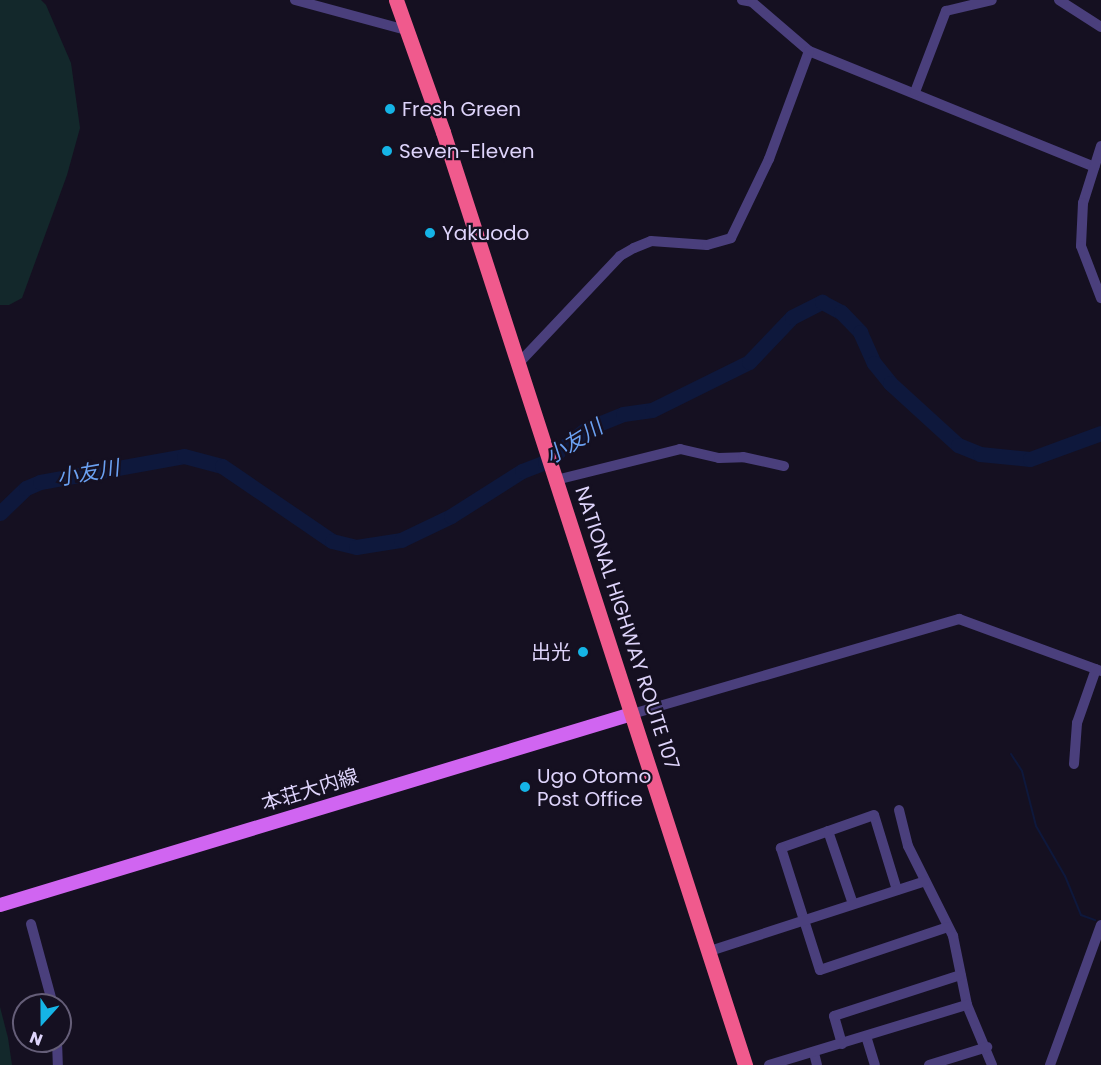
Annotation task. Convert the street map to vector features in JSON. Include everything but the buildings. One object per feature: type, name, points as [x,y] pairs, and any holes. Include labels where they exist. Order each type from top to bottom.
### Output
[{"type":"highway","name":"NATIONAL HIGHWAY ROUTE 107","points":[[396,0],[443,132],[517,365],[710,951],[745,1065]]},
{"type":"main road","name":"本荘大内線","points":[[0,905],[632,714]]},
{"type":"street","points":[[295,0],[406,30]]},
{"type":"street","points":[[742,0],[752,2],[809,51],[915,92],[1094,167]]},
{"type":"street","points":[[915,92],[945,11],[992,0]]},
{"type":"street","points":[[1059,0],[1101,27]]},
{"type":"street","points":[[517,365],[610,267],[634,248],[651,241],[707,245],[731,238],[769,159],[809,51]]},
{"type":"street","points":[[1101,146],[1083,203],[1081,246],[1101,298]]},
{"type":"street","points":[[554,475],[680,448],[719,458],[743,457],[784,466]]},
{"type":"street","points":[[632,714],[959,619],[1098,670],[1077,723],[1074,764]]},
{"type":"street","points":[[899,810],[908,846],[948,927],[967,1005],[987,1047],[992,1065]]},
{"type":"street","points":[[897,890],[874,815],[781,848],[820,970],[948,927]]},
{"type":"street","points":[[828,831],[853,904]]},
{"type":"street","points":[[710,951],[925,881]]},
{"type":"street","points":[[31,924],[50,993]]},
{"type":"street","points":[[1050,1065],[1101,925]]},
{"type":"street","points":[[842,1044],[834,1016],[960,975]]},
{"type":"street","points":[[769,1065],[967,1005]]},
{"type":"street","points":[[866,1036],[875,1065]]},
{"type":"street","points":[[929,1065],[987,1047]]},
{"type":"street","points":[[814,1053],[818,1065]]},
{"type":"green space","points":[[0,0],[41,0],[46,5],[71,63],[80,128],[67,175],[22,298],[9,305],[0,305]]},
{"type":"green space","points":[[0,1007],[8,1038],[12,1065],[0,1065]]},
{"type":"waterway","name":"小友川","points":[[0,513],[26,488],[40,482],[184,456],[222,466],[332,541],[356,547],[401,540],[451,516],[522,471],[545,462],[586,429],[623,414],[652,410],[749,362],[792,317],[822,302],[841,312],[860,332],[874,363],[890,383],[958,445],[980,454],[1030,459],[1101,433]]},
{"type":"waterway","points":[[1011,754],[1022,771],[1036,826],[1065,876],[1081,915],[1095,920]]},
{"type":"place","name":"Fresh Green","points":[[390,109]]},
{"type":"place","name":"Seven-Eleven","points":[[387,151]]},
{"type":"place","name":"Yakuodo","points":[[430,233]]},
{"type":"place","name":"出光","points":[[583,652]]},
{"type":"place","name":"Ugo Otomo Post Office","points":[[525,787]]}]
